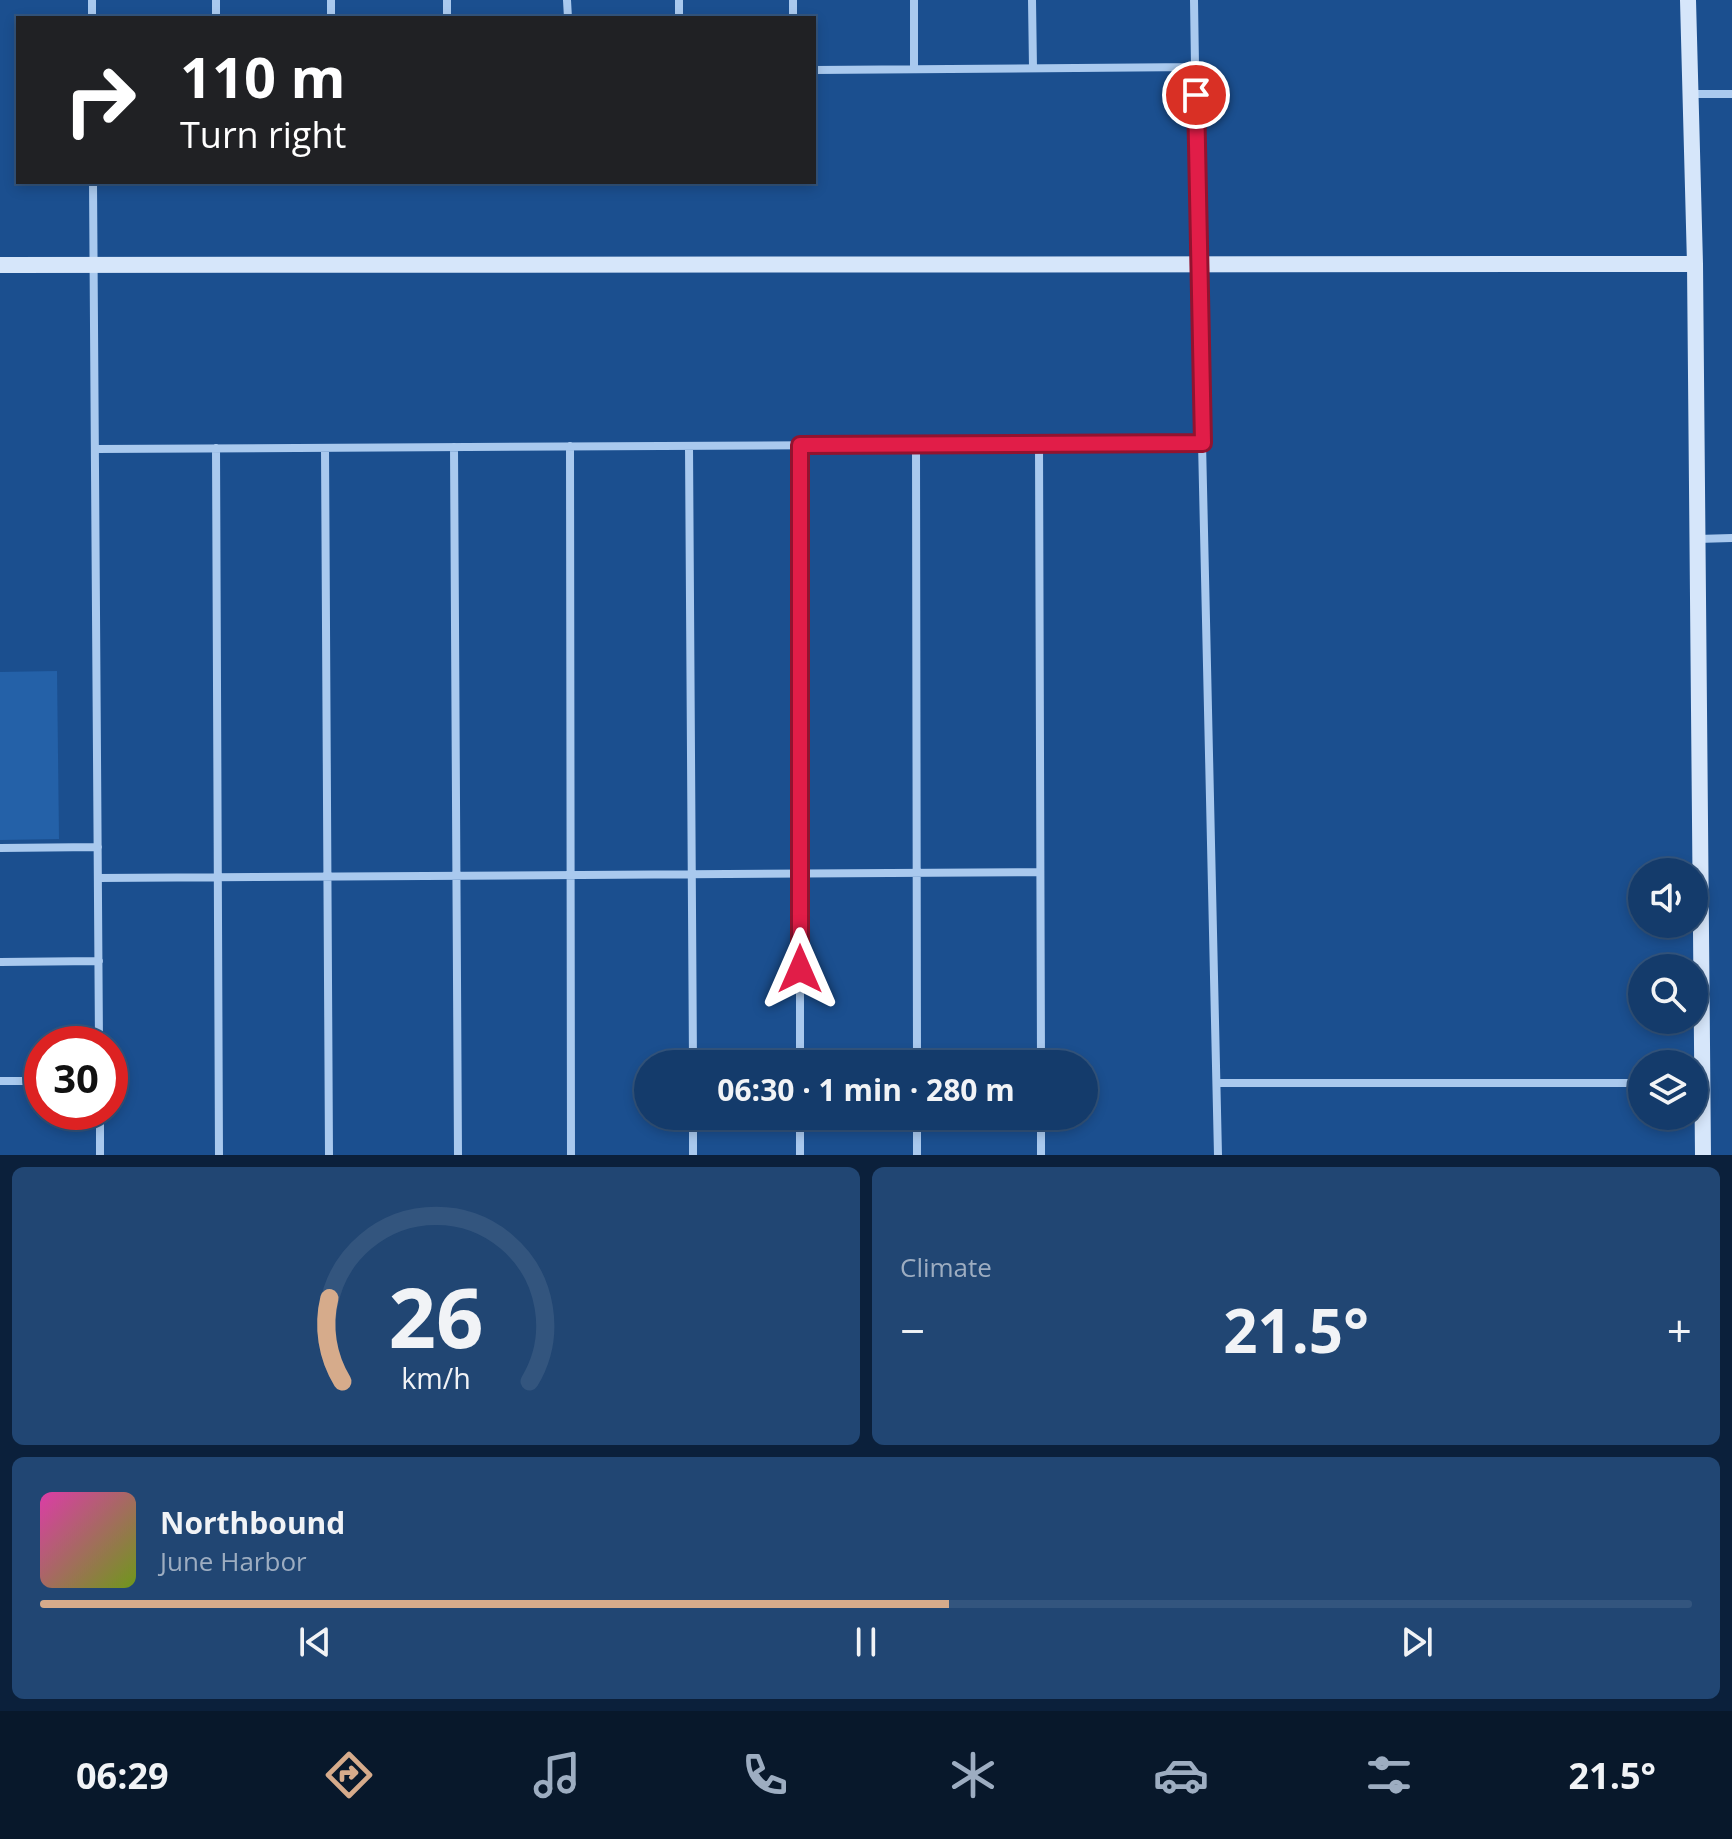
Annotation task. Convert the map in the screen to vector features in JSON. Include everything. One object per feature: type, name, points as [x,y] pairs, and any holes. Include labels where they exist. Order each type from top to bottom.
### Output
[{"type":"street","points":[[914,0],[914,69]]},
{"type":"street","points":[[1032,0],[1033,68]]},
{"type":"street","points":[[1194,0],[1218,1155]]},
{"type":"street","points":[[1688,0],[1695,264],[1698,1050]]},
{"type":"street","points":[[816,70],[1195,67]]},
{"type":"street","points":[[1691,94],[1732,94]]},
{"type":"street","points":[[93,184],[99,1026]]},
{"type":"street","points":[[0,265],[1695,264]]},
{"type":"street","points":[[95,449],[1203,443]]},
{"type":"street","points":[[1039,444],[1041,1050]]},
{"type":"street","points":[[800,445],[800,1050]]},
{"type":"street","points":[[916,445],[917,1050]]},
{"type":"street","points":[[570,446],[571,1155]]},
{"type":"street","points":[[689,446],[693,1050]]},
{"type":"street","points":[[454,447],[458,1155]]},
{"type":"street","points":[[216,448],[219,1155]]},
{"type":"street","points":[[325,448],[329,1155]]},
{"type":"street","points":[[1697,539],[1732,538]]},
{"type":"street","points":[[0,848],[98,847]]},
{"type":"street","points":[[98,878],[1040,872]]},
{"type":"street","points":[[0,962],[99,961]]},
{"type":"street","points":[[0,1081],[24,1081]]},
{"type":"street","points":[[1218,1083],[1628,1083]]},
{"type":"street","points":[[100,1130],[100,1155]]},
{"type":"street","points":[[693,1130],[693,1155]]},
{"type":"street","points":[[800,1130],[800,1155]]},
{"type":"street","points":[[917,1130],[917,1155]]},
{"type":"street","points":[[1041,1130],[1041,1155]]},
{"type":"street","points":[[1701,1130],[1703,1155]]},
{"type":"shaded area","points":[[57,671],[59,839],[0,840],[0,672]]},
{"type":"route","points":[[800,969],[800,445],[1203,443],[1196,95]]}]
